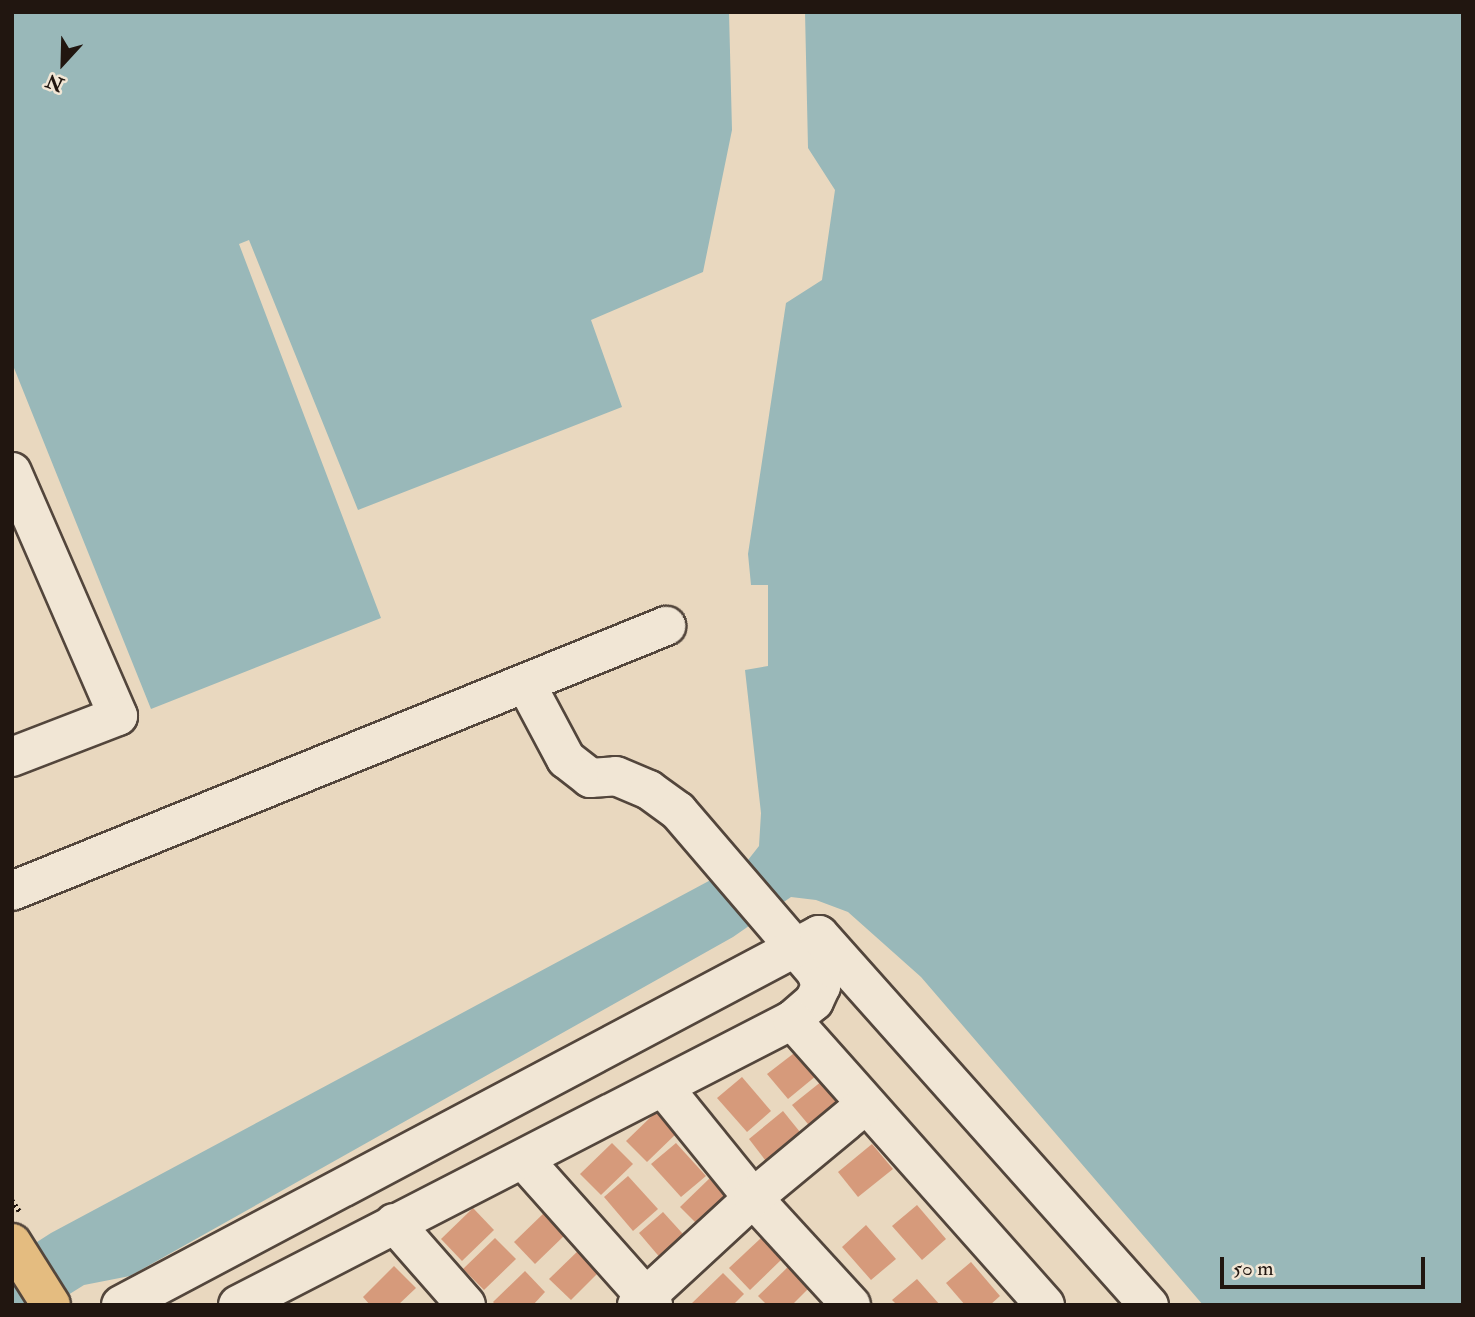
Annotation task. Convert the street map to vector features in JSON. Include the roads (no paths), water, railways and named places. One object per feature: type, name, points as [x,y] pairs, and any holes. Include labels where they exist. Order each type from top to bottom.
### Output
[{"type":"highway","points":[[13,1244],[51,1305]]},
{"type":"street","points":[[12,757],[118,716],[16,494]]},
{"type":"street","points":[[12,891],[527,686],[666,626]]},
{"type":"street","points":[[238,1305],[394,1223],[664,1088],[792,1020],[814,1001],[821,986],[816,972],[678,811],[649,790],[617,776],[590,778],[566,759],[527,686]]},
{"type":"street","points":[[121,1305],[793,946],[819,935],[1149,1305]]},
{"type":"street","points":[[792,1020],[1045,1305]]},
{"type":"street","points":[[664,1088],[753,1198],[851,1305]]},
{"type":"street","points":[[524,1160],[645,1302],[753,1198],[865,1105]]},
{"type":"street","points":[[394,1223],[466,1305]]},
{"type":"water","points":[[12,12],[729,12],[732,130],[703,272],[591,320],[622,407],[358,510],[249,240],[239,244],[381,618],[151,709],[12,363]]},
{"type":"water","points":[[805,12],[1463,12],[1463,1305],[1203,1305],[921,977],[848,912],[816,900],[791,897],[733,937],[130,1276],[84,1285],[52,1305],[12,1305],[12,1258],[51,1233],[748,860],[759,846],[761,813],[745,670],[768,666],[768,585],[751,585],[748,554],[786,303],[822,280],[835,190],[808,148]]}]
